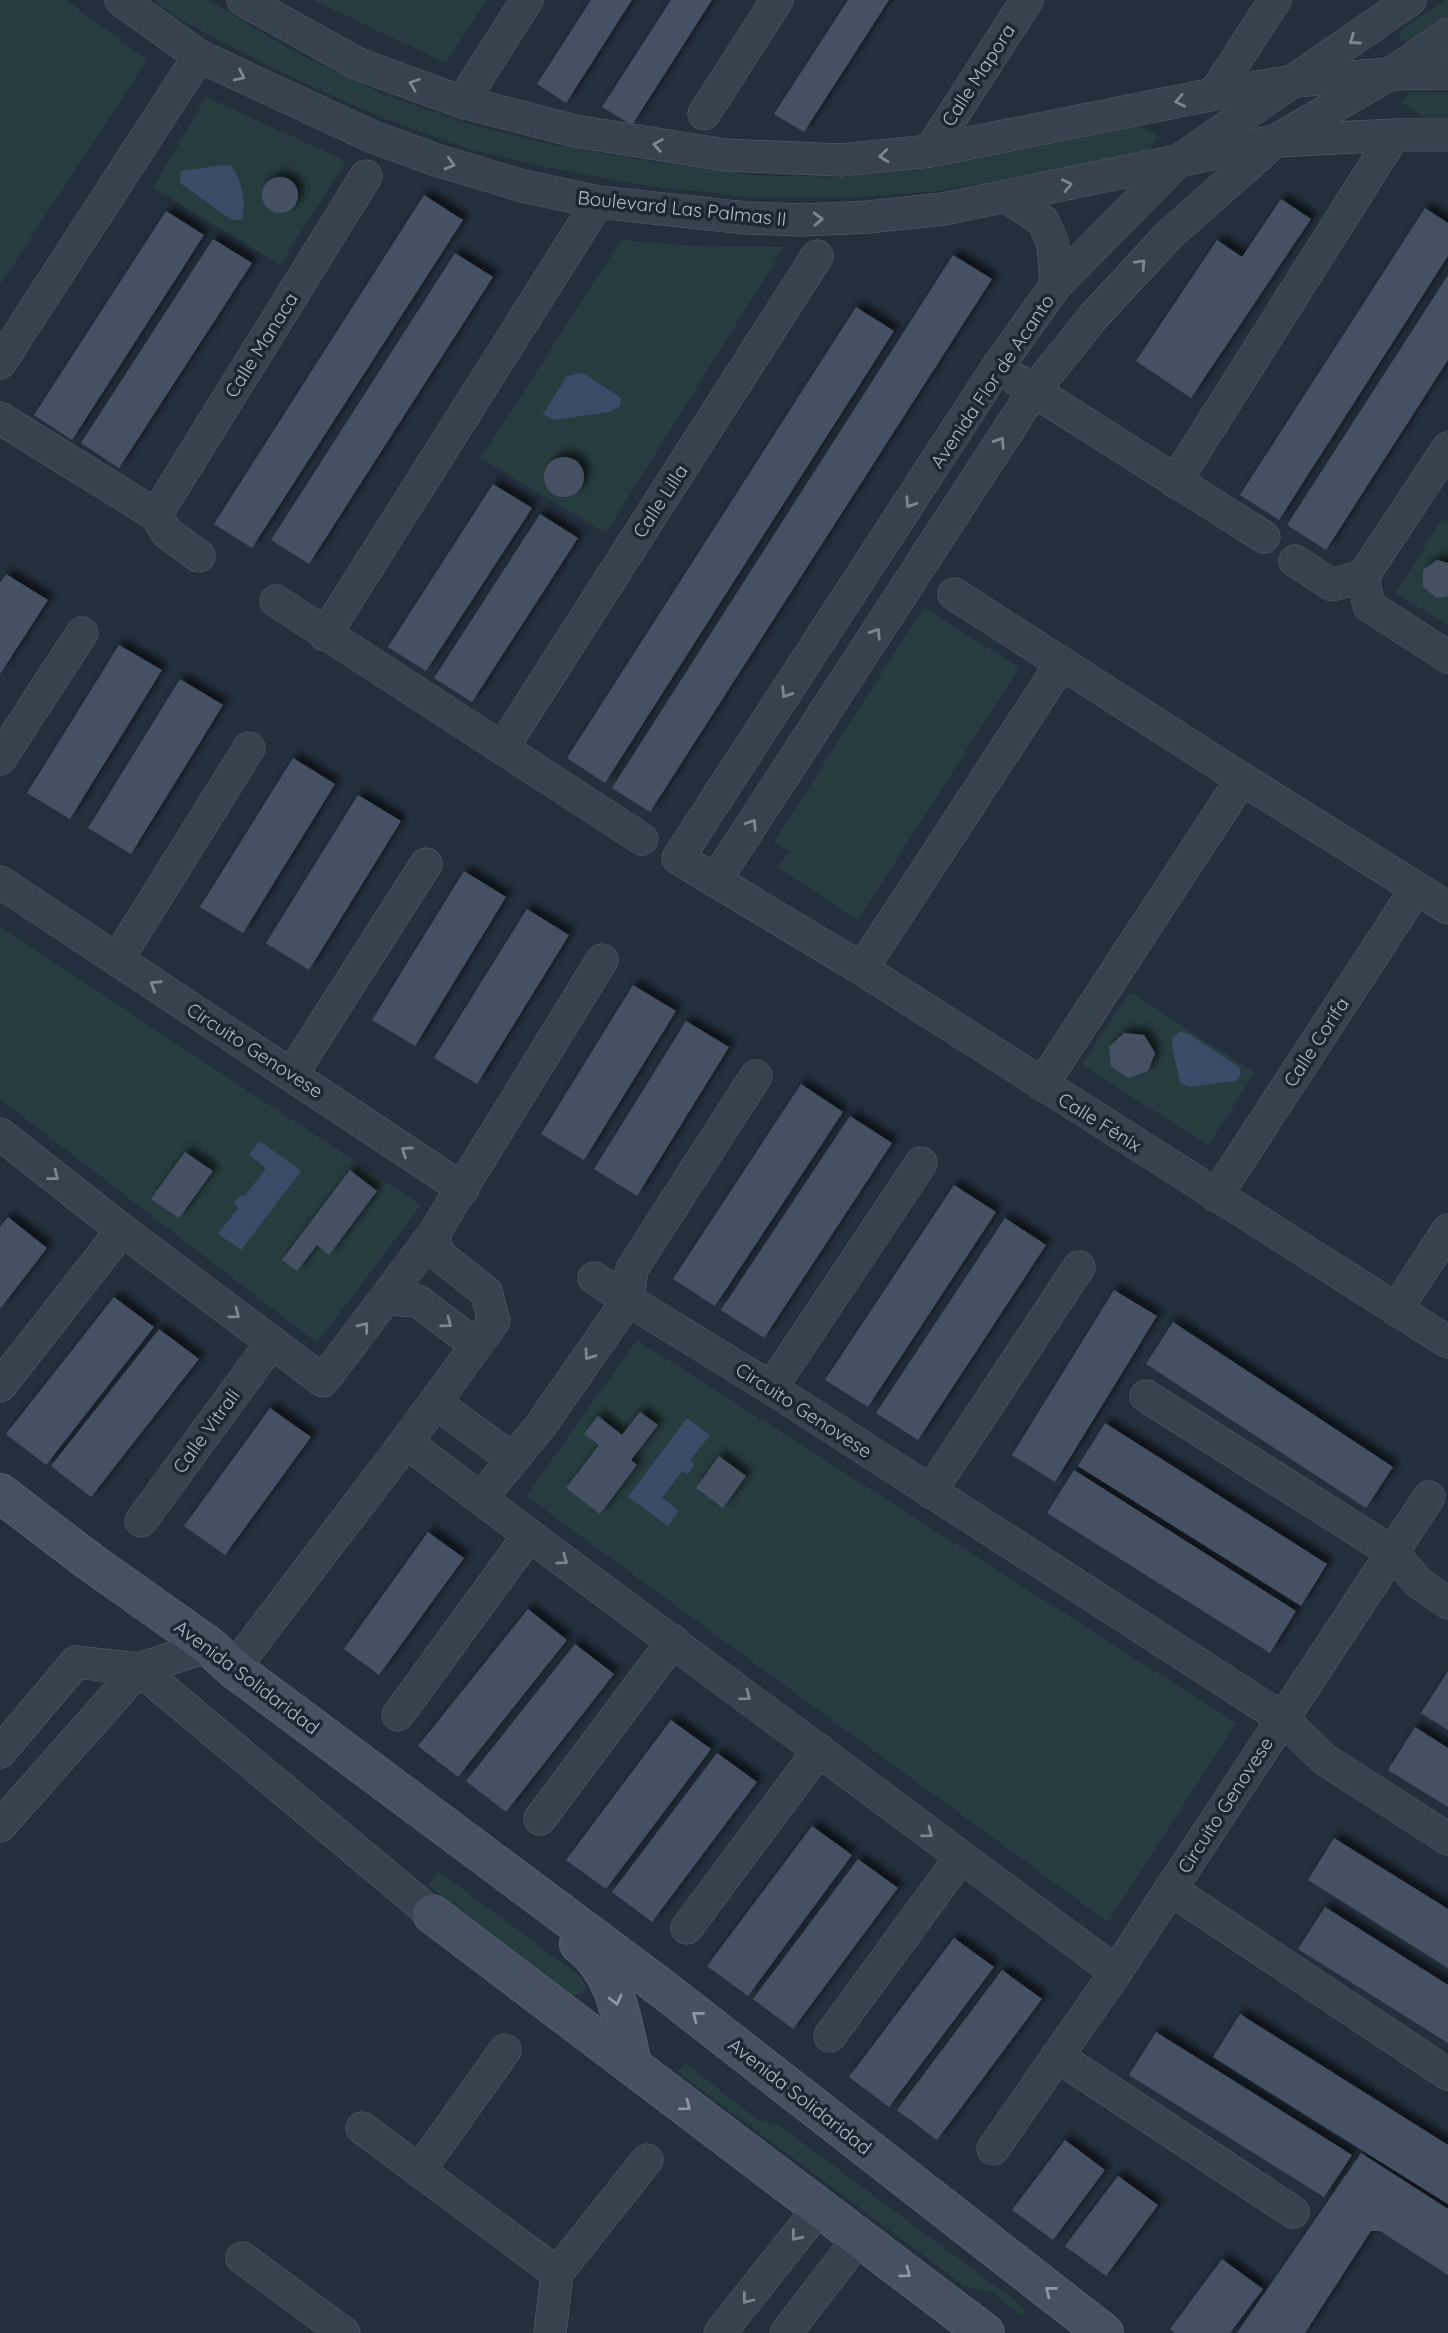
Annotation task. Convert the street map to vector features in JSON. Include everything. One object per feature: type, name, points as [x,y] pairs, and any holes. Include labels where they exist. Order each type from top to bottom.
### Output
[{"type":"main road","name":"Avenida Solidaridad","points":[[0,1493],[659,1986],[1104,2333]]},
{"type":"main road","name":"Avenida Solidaridad","points":[[493,1861],[510,1893],[588,1951],[613,1987],[632,2064]]},
{"type":"main road","points":[[432,1914],[985,2333]]},
{"type":"street","name":"Boulevard Las Palmas II","points":[[121,0],[199,56],[373,137],[436,160],[598,202],[746,218],[803,220],[868,217],[943,209],[1275,141],[1448,135]]},
{"type":"street","points":[[461,102],[527,0]]},
{"type":"street","points":[[704,114],[777,0]]},
{"type":"street","name":"Calle Mapora","points":[[930,151],[1027,0]]},
{"type":"street","points":[[1214,94],[1275,0]]},
{"type":"street","name":"Avenida Flor de Acanto","points":[[678,858],[998,366],[1056,285],[1178,161],[1410,0]]},
{"type":"street","points":[[261,5],[358,64],[461,102],[575,131],[725,155],[841,160],[930,151],[1214,94],[1295,81],[1448,73]]},
{"type":"street","name":"Avenida Flor de Acanto","points":[[715,881],[1033,391],[1094,316],[1168,235],[1275,141],[1390,74],[1448,34]]},
{"type":"street","points":[[0,363],[199,56]]},
{"type":"street","points":[[1175,482],[1394,135]]},
{"type":"street","name":"Calle Manaca","points":[[156,515],[366,176]]},
{"type":"street","points":[[1007,197],[1043,221],[1053,243],[1056,285]]},
{"type":"street","points":[[325,635],[598,202]]},
{"type":"street","name":"Calle Lilla","points":[[503,747],[817,256]]},
{"type":"street","points":[[998,366],[1033,391],[1264,537]]},
{"type":"street","points":[[0,418],[156,515],[167,534],[199,556]]},
{"type":"street","points":[[1295,561],[1332,585],[1363,576],[1448,448]]},
{"type":"street","points":[[1363,576],[1369,606],[1448,657]]},
{"type":"street","points":[[954,594],[1448,908]]},
{"type":"street","points":[[276,601],[642,839]]},
{"type":"street","points":[[0,759],[82,634]]},
{"type":"street","points":[[862,969],[1061,664]]},
{"type":"street","points":[[117,960],[249,748]]},
{"type":"street","points":[[1042,1085],[1242,779]]},
{"type":"street","name":"Calle Fénix","points":[[678,858],[862,969],[1448,1342]]},
{"type":"street","points":[[292,1074],[426,864]]},
{"type":"street","name":"Circuito Genovese","points":[[0,882],[463,1189]]},
{"type":"street","name":"Calle Corifa","points":[[1216,1196],[1416,889]]},
{"type":"street","points":[[0,1134],[122,1230],[323,1381],[386,1299],[440,1249],[463,1189],[602,960]]},
{"type":"street","points":[[481,1498],[541,1425],[628,1300],[632,1269],[756,1076]]},
{"type":"street","points":[[771,1388],[921,1163]]},
{"type":"street","points":[[0,1386],[122,1230]]},
{"type":"street","points":[[1396,1310],[1448,1230]]},
{"type":"street","points":[[431,1408],[272,1618],[407,1441],[431,1408],[476,1345],[494,1321],[486,1292],[440,1249]]},
{"type":"street","points":[[930,1492],[1079,1267]]},
{"type":"street","name":"Circuito Genovese","points":[[594,1278],[771,1388],[1282,1718],[1115,1972],[993,2148]]},
{"type":"street","points":[[386,1299],[418,1301],[476,1345]]},
{"type":"street","name":"Calle Vitrali","points":[[141,1521],[272,1342]]},
{"type":"street","points":[[1146,1396],[1392,1552],[1419,1583],[1448,1603]]},
{"type":"street","points":[[431,1408],[513,1459]]},
{"type":"street","points":[[0,1752],[76,1662],[139,1669],[221,1658],[431,1408]]},
{"type":"street","points":[[407,1441],[1115,1972]]},
{"type":"street","points":[[1429,1497],[1282,1718],[1324,1759],[1448,1839]]},
{"type":"street","points":[[398,1715],[529,1535]]},
{"type":"street","points":[[540,1819],[673,1641]]},
{"type":"street","points":[[0,1826],[139,1669]]},
{"type":"street","points":[[139,1669],[432,1914]]},
{"type":"street","points":[[687,1928],[819,1750]]},
{"type":"street","points":[[830,2036],[961,1857]]},
{"type":"street","points":[[1170,1889],[1448,2074]]},
{"type":"street","points":[[419,2171],[505,2050]]},
{"type":"street","points":[[1057,2056],[1293,2212]]},
{"type":"street","points":[[362,2127],[557,2273]]},
{"type":"street","points":[[550,2333],[557,2273],[647,2160]]},
{"type":"street","points":[[720,2333],[819,2208]]},
{"type":"street","points":[[786,2333],[860,2237]]},
{"type":"street","points":[[242,2258],[344,2333]]},
{"type":"green space","points":[[0,0],[66,0],[147,60],[0,285]]},
{"type":"green space","points":[[154,0],[208,0],[286,47],[384,95],[479,127],[553,145],[648,161],[759,176],[845,177],[936,167],[1140,126],[1157,136],[1148,153],[938,191],[845,198],[756,198],[646,186],[468,149],[373,114],[272,68],[172,15]]},
{"type":"green space","points":[[313,0],[487,0],[446,63]]},
{"type":"green space","points":[[1446,0],[1448,16],[1410,41],[1399,42],[1401,29]]},
{"type":"green space","points":[[1410,92],[1448,93],[1448,118],[1425,118],[1401,102]]},
{"type":"green space","points":[[206,97],[346,161],[280,265],[153,188]]},
{"type":"green space","points":[[621,240],[695,246],[784,247],[606,533],[481,458]]},
{"type":"green space","points":[[1442,519],[1448,522],[1448,626],[1396,593]]},
{"type":"green space","points":[[924,607],[1019,668],[858,920],[778,868],[789,851],[774,842]]},
{"type":"green space","points":[[0,927],[421,1205],[317,1343],[0,1099]]},
{"type":"green space","points":[[1130,992],[1255,1073],[1208,1145],[1082,1065]]},
{"type":"green space","points":[[637,1340],[1236,1723],[1108,1922],[526,1496]]},
{"type":"green space","points":[[438,1871],[581,1977],[587,1990],[573,1996],[428,1886]]},
{"type":"green space","points":[[685,2063],[757,2119],[780,2126],[1026,2309],[1022,2316],[992,2292],[964,2286],[678,2072]]},
{"type":"water","points":[[231,166],[240,184],[243,199],[242,220],[232,220],[180,183],[181,171]]},
{"type":"water","points":[[583,373],[621,398],[620,406],[609,412],[554,420],[543,414],[567,376]]},
{"type":"water","points":[[1180,1032],[1188,1033],[1239,1067],[1241,1074],[1236,1081],[1189,1087],[1180,1082],[1172,1046],[1173,1036]]},
{"type":"water","points":[[260,1141],[301,1171],[241,1250],[218,1234],[238,1208],[234,1203],[241,1195],[245,1196],[266,1168],[249,1155]]},
{"type":"water","points":[[687,1418],[710,1435],[690,1460],[694,1464],[688,1474],[682,1471],[662,1498],[679,1511],[668,1526],[628,1497]]},
{"type":"building","points":[[591,0],[632,0],[566,103],[537,84]]},
{"type":"building","points":[[671,0],[712,0],[632,125],[602,107]]},
{"type":"building","points":[[848,0],[889,0],[804,132],[774,114]]},
{"type":"building","points":[[280,177],[293,182],[298,195],[293,208],[280,213],[267,208],[262,195],[267,182]]},
{"type":"building","points":[[424,195],[463,220],[252,548],[214,524]]},
{"type":"building","points":[[1281,199],[1311,219],[1191,398],[1136,361],[1217,240],[1242,257]]},
{"type":"building","points":[[1425,208],[1448,223],[1448,256],[1279,520],[1240,495]]},
{"type":"building","points":[[166,211],[204,235],[72,440],[34,415]]},
{"type":"building","points":[[213,239],[252,263],[119,468],[81,443]]},
{"type":"building","points":[[455,253],[493,277],[309,564],[271,540]]},
{"type":"building","points":[[953,255],[992,279],[650,812],[612,788]]},
{"type":"building","points":[[1448,275],[1448,360],[1326,550],[1287,525]]},
{"type":"building","points":[[856,307],[894,331],[605,783],[567,758]]},
{"type":"building","points":[[564,457],[572,458],[578,463],[583,469],[583,485],[578,491],[572,496],[564,497],[556,496],[550,491],[545,485],[544,477],[545,469],[550,463],[556,458]]},
{"type":"building","points":[[493,484],[532,508],[426,671],[388,647]]},
{"type":"building","points":[[540,514],[578,538],[472,702],[434,678]]},
{"type":"building","points":[[1437,560],[1448,563],[1448,596],[1437,598],[1423,587],[1423,570]]},
{"type":"building","points":[[6,574],[48,600],[0,674],[0,583]]},
{"type":"building","points":[[119,645],[162,670],[70,819],[27,793]]},
{"type":"building","points":[[180,679],[223,705],[131,854],[88,828]]},
{"type":"building","points":[[293,758],[335,784],[243,933],[200,907]]},
{"type":"building","points":[[358,795],[401,821],[309,970],[266,943]]},
{"type":"building","points":[[464,871],[506,897],[415,1046],[372,1020]]},
{"type":"building","points":[[527,909],[569,935],[477,1084],[434,1058]]},
{"type":"building","points":[[633,985],[676,1011],[584,1160],[541,1134]]},
{"type":"building","points":[[686,1021],[729,1047],[637,1196],[594,1169]]},
{"type":"building","points":[[1124,1033],[1144,1035],[1155,1053],[1148,1071],[1129,1078],[1111,1067],[1109,1047]]},
{"type":"building","points":[[801,1084],[843,1112],[715,1306],[673,1279]]},
{"type":"building","points":[[850,1116],[892,1143],[764,1338],[721,1310]]},
{"type":"building","points":[[185,1152],[213,1171],[179,1218],[151,1199]]},
{"type":"building","points":[[350,1170],[377,1191],[329,1255],[317,1245],[297,1271],[282,1260]]},
{"type":"building","points":[[954,1185],[996,1212],[868,1407],[825,1380]]},
{"type":"building","points":[[8,1217],[47,1248],[0,1309],[0,1227]]},
{"type":"building","points":[[1005,1218],[1046,1245],[918,1440],[876,1413]]},
{"type":"building","points":[[1114,1290],[1157,1316],[1055,1482],[1012,1455]]},
{"type":"building","points":[[114,1297],[154,1327],[46,1465],[6,1434]]},
{"type":"building","points":[[1173,1322],[1393,1467],[1366,1508],[1146,1364]]},
{"type":"building","points":[[159,1329],[199,1359],[91,1497],[51,1466]]},
{"type":"building","points":[[270,1408],[311,1437],[225,1555],[184,1526]]},
{"type":"building","points":[[640,1412],[658,1425],[631,1460],[637,1465],[600,1514],[566,1488],[599,1445],[584,1434],[598,1416],[622,1435]]},
{"type":"building","points":[[1105,1423],[1327,1564],[1301,1606],[1078,1466]]},
{"type":"building","points":[[719,1456],[746,1476],[723,1508],[696,1488]]},
{"type":"building","points":[[1074,1470],[1296,1611],[1270,1653],[1047,1513]]},
{"type":"building","points":[[428,1532],[464,1558],[379,1675],[344,1649]]},
{"type":"building","points":[[528,1609],[567,1640],[458,1777],[418,1746]]},
{"type":"building","points":[[575,1644],[614,1674],[506,1812],[466,1781]]},
{"type":"building","points":[[1448,1671],[1448,1730],[1421,1713]]},
{"type":"building","points":[[671,1720],[711,1749],[606,1889],[566,1860]]},
{"type":"building","points":[[1415,1727],[1448,1748],[1448,1807],[1388,1770]]},
{"type":"building","points":[[717,1753],[757,1782],[652,1922],[612,1892]]},
{"type":"building","points":[[812,1826],[852,1855],[748,1996],[707,1966]]},
{"type":"building","points":[[1334,1838],[1448,1909],[1448,1968],[1308,1880]]},
{"type":"building","points":[[858,1859],[898,1888],[793,2029],[753,1999]]},
{"type":"building","points":[[1325,1907],[1448,1985],[1448,2043],[1298,1949]]},
{"type":"building","points":[[954,1938],[994,1967],[889,2107],[849,2077]]},
{"type":"building","points":[[1002,1970],[1042,1999],[937,2140],[897,2110]]},
{"type":"building","points":[[1240,2014],[1448,2145],[1448,2204],[1213,2057]]},
{"type":"building","points":[[1156,2032],[1352,2155],[1324,2197],[1129,2075]]},
{"type":"building","points":[[1065,2140],[1105,2170],[1053,2240],[1012,2210]]},
{"type":"building","points":[[1361,2153],[1448,2209],[1448,2275],[1380,2231],[1371,2231],[1305,2333],[1237,2333]]},
{"type":"building","points":[[1118,2176],[1158,2205],[1106,2276],[1065,2246]]},
{"type":"building","points":[[1222,2259],[1263,2289],[1230,2333],[1175,2333],[1170,2329]]}]
